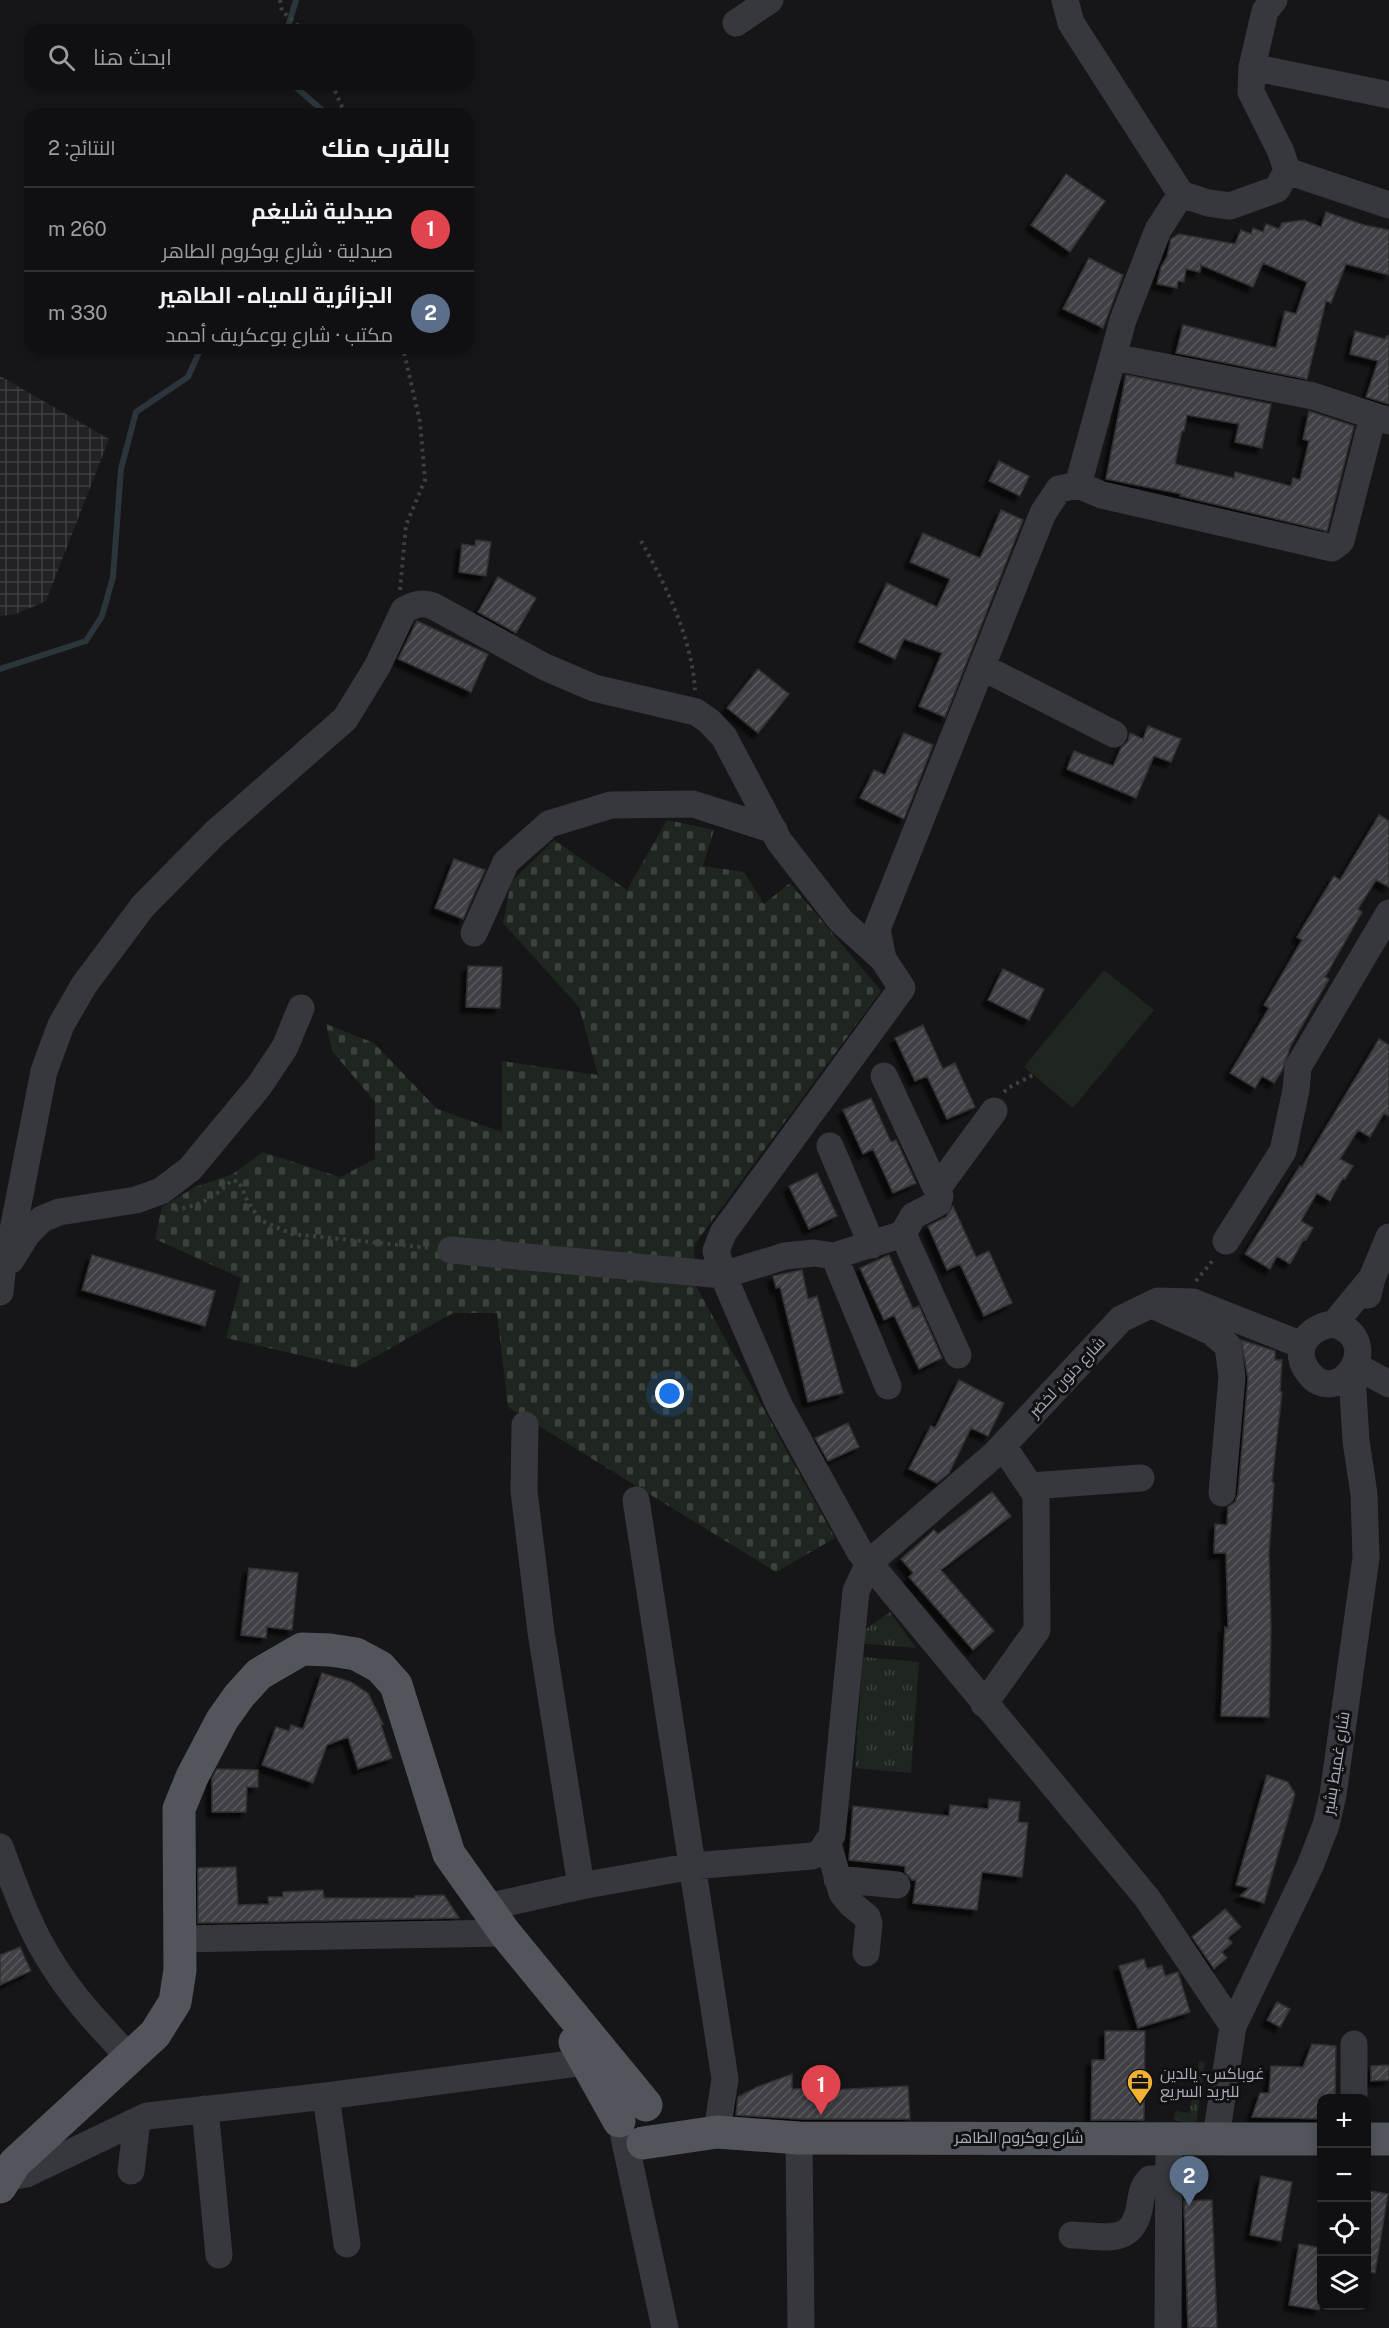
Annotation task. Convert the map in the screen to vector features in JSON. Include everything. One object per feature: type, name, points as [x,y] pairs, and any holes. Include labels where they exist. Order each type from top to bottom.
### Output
[{"type":"main road","points":[[3,2182],[15,2163],[155,2034],[175,2002],[180,1970],[179,1809],[192,1777],[222,1720],[239,1696],[260,1674],[302,1649],[356,1654],[380,1667],[396,1685],[449,1854],[496,1920],[543,1979],[637,2123]]},
{"type":"main road","points":[[543,1979],[585,2062],[637,2123]]},
{"type":"main road","name":"شارع بوكروم الطاهر","points":[[637,2123],[799,2138],[1317,2139]]},
{"type":"main road","points":[[1371,2139],[1389,2139]]},
{"type":"street","points":[[736,22],[770,0]]},
{"type":"street","points":[[1065,0],[1071,23],[1181,195],[1230,206],[1277,189],[1287,171],[1281,152],[1251,92],[1252,67],[1265,11],[1274,0]]},
{"type":"street","points":[[1252,67],[1389,95]]},
{"type":"street","points":[[1287,171],[1389,205]]},
{"type":"street","points":[[1078,485],[1123,320],[1158,230],[1181,195]]},
{"type":"street","points":[[1114,357],[1314,396],[1381,419],[1341,541],[1332,548],[1102,495],[1078,485],[1059,489],[1043,513],[877,929],[884,958],[902,988],[723,1233],[716,1251],[723,1275],[778,1405],[860,1552],[1147,1898],[1233,2026]]},
{"type":"street","points":[[1,1283],[44,1071],[61,1025],[84,985],[151,898],[215,833],[345,719],[377,667],[404,610],[423,602],[545,667],[594,688],[696,712],[724,737],[779,841],[841,921],[884,958]]},
{"type":"street","points":[[982,667],[1114,734]]},
{"type":"street","points":[[474,933],[506,862],[549,825],[611,805],[693,804],[774,830]]},
{"type":"street","points":[[1226,1241],[1283,1151],[1296,1090],[1298,1067],[1389,913]]},
{"type":"street","points":[[1,1283],[27,1234],[42,1219],[60,1212],[136,1200],[161,1191],[190,1168],[259,1086],[285,1047],[301,1008]]},
{"type":"street","points":[[451,1250],[723,1275],[785,1256],[814,1253],[834,1256],[903,1234],[913,1216],[938,1203],[940,1196],[884,1076]]},
{"type":"street","points":[[938,1189],[994,1111]]},
{"type":"street","points":[[830,1146],[872,1245]]},
{"type":"street","points":[[903,1234],[958,1355]]},
{"type":"street","points":[[1357,1339],[1372,1278],[1389,1237]]},
{"type":"street","points":[[834,1256],[888,1386]]},
{"type":"street","points":[[1355,1371],[1335,1383],[1317,1380],[1309,1374],[1304,1365],[1301,1356],[1302,1345],[1314,1329],[1334,1324],[1372,1278]]},
{"type":"street","name":"شارع دنون لخضر","points":[[869,1563],[1003,1446],[1121,1319],[1150,1304],[1158,1301],[1193,1302],[1302,1345]]},
{"type":"street","points":[[1150,1304],[1212,1332],[1228,1346],[1232,1377],[1222,1493]]},
{"type":"street","points":[[1334,1324],[1351,1332],[1360,1348],[1355,1371],[1356,1442]]},
{"type":"street","points":[[1355,1371],[1389,1384]]},
{"type":"street","points":[[1326,1383],[1344,1414],[1356,1442]]},
{"type":"street","points":[[525,1425],[524,1491],[541,1632],[581,1886]]},
{"type":"street","name":"شارع غميط بشير","points":[[1216,2137],[1233,2026],[1310,1866],[1326,1825],[1333,1796],[1366,1558],[1364,1494],[1356,1442]]},
{"type":"street","points":[[984,1704],[1037,1630],[1036,1495],[1003,1446]]},
{"type":"street","points":[[1030,1486],[1141,1478]]},
{"type":"street","points":[[636,1500],[725,2079],[717,2132]]},
{"type":"street","points":[[179,1939],[496,1920],[581,1886],[693,1866],[812,1856],[821,1852],[832,1835],[856,1591],[869,1563]]},
{"type":"street","points":[[828,1844],[837,1879],[846,1899],[867,1917],[869,1924],[866,1953]]},
{"type":"street","points":[[0,1847],[23,1906],[52,1964],[84,2008],[129,2057]]},
{"type":"street","points":[[837,1879],[897,1885]]},
{"type":"street","points":[[1354,2044],[1354,2094]]},
{"type":"street","points":[[3,2182],[26,2174],[147,2116],[326,2096],[585,2062]]},
{"type":"street","points":[[326,2096],[347,2244]]},
{"type":"street","points":[[205,2109],[219,2255]]},
{"type":"street","points":[[131,2171],[137,2121]]},
{"type":"street","points":[[637,2123],[665,2328]]},
{"type":"street","points":[[799,2138],[801,2328]]},
{"type":"street","points":[[1167,2328],[1169,2138]]},
{"type":"street","points":[[1072,2235],[1120,2237],[1133,2228],[1138,2218],[1143,2185],[1150,2179],[1169,2179]]},
{"type":"path","points":[[280,0],[282,11],[296,24]]},
{"type":"path","points":[[335,90],[342,108]]},
{"type":"path","points":[[404,354],[420,422],[425,480],[406,525],[399,585],[404,610]]},
{"type":"path","points":[[641,541],[665,583],[694,666],[696,712]]},
{"type":"path","points":[[994,1111],[997,1099],[1008,1088],[1033,1075]]},
{"type":"path","points":[[136,1200],[148,1214],[196,1206],[218,1193],[232,1180],[239,1182],[260,1220],[292,1234],[451,1250]]},
{"type":"path","points":[[1185,1302],[1187,1292],[1221,1251],[1226,1241]]},
{"type":"shaded area","points":[[0,376],[109,439],[46,601],[16,614],[0,616]]},
{"type":"green space","points":[[667,820],[714,830],[703,866],[744,872],[764,904],[790,883],[881,991],[694,1245],[696,1286],[835,1538],[776,1572],[508,1407],[497,1313],[453,1313],[355,1368],[226,1338],[241,1278],[155,1239],[162,1207],[195,1187],[233,1174],[263,1152],[340,1177],[375,1159],[375,1102],[333,1052],[326,1024],[374,1043],[437,1109],[502,1132],[502,1061],[598,1075],[579,1007],[503,923],[511,882],[554,840],[627,890]]},
{"type":"green space","points":[[1104,970],[1154,1010],[1073,1108],[1024,1067]]},
{"type":"green space","points":[[890,1612],[916,1648],[858,1643],[859,1634]]},
{"type":"green space","points":[[863,1657],[919,1662],[911,1773],[855,1768]]},
{"type":"green space","points":[[1199,2061],[1205,2062],[1196,2124],[1174,2120],[1175,2111],[1189,2113]]},
{"type":"building","points":[[1066,174],[1105,201],[1070,252],[1031,225]]},
{"type":"building","points":[[1326,212],[1364,225],[1389,230],[1389,275],[1346,264],[1331,303],[1326,301],[1307,379],[1176,353],[1183,325],[1276,348],[1285,311],[1296,314],[1307,282],[1263,263],[1253,287],[1201,265],[1200,272],[1186,269],[1184,282],[1178,281],[1177,288],[1157,284],[1171,239],[1179,234],[1235,244],[1241,230],[1251,234],[1253,228],[1263,232],[1266,224],[1279,229],[1282,223],[1304,220],[1321,227]]},
{"type":"building","points":[[1089,258],[1123,275],[1103,328],[1063,309]]},
{"type":"building","points":[[1355,331],[1385,339],[1389,336],[1389,404],[1366,397],[1378,361],[1350,354]]},
{"type":"building","points":[[1126,375],[1271,404],[1262,448],[1235,442],[1239,424],[1187,415],[1175,464],[1234,478],[1235,472],[1291,486],[1293,478],[1300,480],[1309,441],[1303,439],[1309,411],[1354,426],[1327,531],[1180,496],[1181,494],[1106,479]]},
{"type":"building","points":[[999,461],[1029,476],[1020,496],[989,481]]},
{"type":"building","points":[[1001,510],[1023,520],[945,717],[919,706],[942,653],[904,639],[895,659],[859,642],[887,583],[937,607],[950,579],[910,562],[923,533],[980,558]]},
{"type":"building","points":[[476,540],[491,542],[486,576],[459,572],[462,544],[475,546]]},
{"type":"building","points":[[498,577],[536,598],[516,633],[478,612]]},
{"type":"building","points":[[417,621],[488,654],[471,692],[398,659]]},
{"type":"building","points":[[758,669],[789,694],[758,733],[727,708]]},
{"type":"building","points":[[1148,726],[1181,739],[1171,762],[1154,756],[1136,798],[1067,769],[1074,751],[1113,766],[1121,748],[1128,741],[1130,733],[1143,739]]},
{"type":"building","points":[[904,733],[933,745],[904,819],[860,798],[874,770],[885,775]]},
{"type":"building","points":[[1379,815],[1389,821],[1389,887],[1376,880],[1358,909],[1362,912],[1325,977],[1329,979],[1291,1045],[1282,1071],[1274,1083],[1262,1076],[1255,1088],[1230,1073],[1269,1008],[1264,1005],[1302,940],[1297,937],[1334,876],[1340,880]]},
{"type":"building","points":[[454,859],[485,870],[463,919],[435,908]]},
{"type":"building","points":[[468,966],[502,967],[500,1008],[466,1007]]},
{"type":"building","points":[[1003,969],[1044,989],[1029,1020],[988,1000]]},
{"type":"building","points":[[923,1025],[943,1069],[955,1063],[975,1107],[947,1119],[927,1076],[915,1081],[895,1038]]},
{"type":"building","points":[[1379,1039],[1389,1045],[1389,1116],[1384,1113],[1370,1137],[1358,1130],[1340,1159],[1353,1166],[1345,1179],[1343,1178],[1330,1201],[1317,1193],[1301,1221],[1313,1228],[1306,1240],[1304,1239],[1290,1264],[1277,1256],[1270,1269],[1245,1254],[1300,1166],[1302,1167]]},
{"type":"building","points":[[871,1098],[891,1142],[896,1140],[916,1183],[893,1193],[873,1149],[863,1154],[843,1110]]},
{"type":"building","points":[[817,1173],[837,1216],[809,1229],[789,1186]]},
{"type":"building","points":[[953,1206],[976,1257],[989,1251],[1012,1303],[984,1316],[960,1264],[947,1270],[928,1226],[946,1217]]},
{"type":"building","points":[[92,1255],[215,1291],[205,1326],[82,1290]]},
{"type":"building","points":[[889,1255],[913,1309],[919,1306],[942,1358],[919,1369],[894,1315],[884,1320],[860,1268]]},
{"type":"building","points":[[802,1270],[808,1299],[817,1296],[843,1393],[808,1402],[780,1287],[776,1288],[773,1276]]},
{"type":"building","points":[[1241,1340],[1275,1351],[1275,1360],[1282,1360],[1280,1392],[1282,1392],[1272,1482],[1274,1483],[1269,1553],[1271,1629],[1269,1717],[1221,1716],[1225,1627],[1228,1628],[1226,1553],[1214,1553],[1215,1524],[1227,1525],[1228,1507],[1235,1502],[1238,1494],[1248,1378]]},
{"type":"building","points":[[959,1380],[1004,1403],[988,1436],[971,1428],[949,1473],[937,1483],[909,1469],[931,1426],[935,1428]]},
{"type":"building","points":[[848,1423],[859,1447],[828,1461],[815,1438]]},
{"type":"building","points":[[992,1492],[1011,1516],[941,1570],[994,1631],[973,1650],[909,1577],[913,1573],[901,1559],[934,1530],[938,1534]]},
{"type":"building","points":[[249,1568],[298,1573],[292,1630],[267,1627],[266,1638],[241,1635]]},
{"type":"building","points":[[322,1673],[351,1682],[368,1693],[383,1724],[381,1725],[392,1758],[358,1769],[348,1737],[327,1745],[313,1783],[262,1765],[276,1727],[289,1731],[291,1725],[303,1729]]},
{"type":"building","points":[[217,1769],[258,1770],[258,1787],[247,1787],[246,1812],[212,1812],[212,1778]]},
{"type":"building","points":[[1267,1775],[1288,1782],[1295,1794],[1264,1903],[1240,1896],[1249,1888],[1236,1885]]},
{"type":"building","points":[[989,1799],[1020,1802],[1018,1822],[1028,1823],[1022,1877],[982,1872],[977,1910],[913,1903],[916,1880],[912,1880],[905,1872],[905,1866],[849,1860],[853,1806],[949,1816],[950,1805],[988,1809]]},
{"type":"building","points":[[236,1867],[238,1905],[269,1904],[268,1897],[283,1897],[283,1892],[323,1890],[324,1898],[415,1898],[415,1896],[444,1895],[459,1918],[198,1923],[198,1868]]},
{"type":"building","points":[[1225,1909],[1241,1927],[1228,1938],[1232,1943],[1222,1952],[1227,1958],[1214,1969],[1192,1937]]},
{"type":"building","points":[[20,1947],[31,1971],[0,1985],[0,1955]]},
{"type":"building","points":[[1144,1959],[1147,1969],[1162,1965],[1165,1976],[1178,1972],[1190,2012],[1138,2028],[1119,1966]]},
{"type":"building","points":[[1277,2002],[1290,2009],[1280,2027],[1267,2020]]},
{"type":"building","points":[[1105,2031],[1145,2031],[1144,2120],[1091,2120],[1092,2060],[1105,2060]]},
{"type":"building","points":[[1312,2044],[1336,2046],[1335,2094],[1317,2094],[1317,2119],[1252,2117],[1260,2093],[1269,2093],[1271,2066],[1303,2067]]},
{"type":"building","points":[[1389,2065],[1389,2080],[1371,2081],[1371,2066]]},
{"type":"building","points":[[792,2074],[792,2089],[829,2088],[829,2090],[908,2086],[910,2119],[800,2119],[736,2115],[738,2097]]},
{"type":"building","points":[[1261,2176],[1292,2182],[1281,2241],[1250,2235]]},
{"type":"building","points":[[1371,2191],[1388,2194],[1375,2273],[1371,2273]]},
{"type":"building","points":[[1212,2200],[1217,2328],[1188,2328],[1184,2201]]},
{"type":"building","points":[[1299,2244],[1317,2247],[1317,2310],[1289,2305]]},
{"type":"waterway","points":[[289,24],[296,0]]},
{"type":"waterway","points":[[299,90],[320,108]]},
{"type":"waterway","points":[[0,669],[86,641],[102,616],[113,577],[121,469],[136,412],[188,377],[198,354]]},
{"type":"place","name":"غوباكس - يالدين للبريد السريع","points":[[1140,2105]]},
{"type":"place","name":"صيدلية شليغم","points":[[821,2115]]},
{"type":"place","name":"الجزائرية للمياه - الطاهير","points":[[1189,2206]]}]
